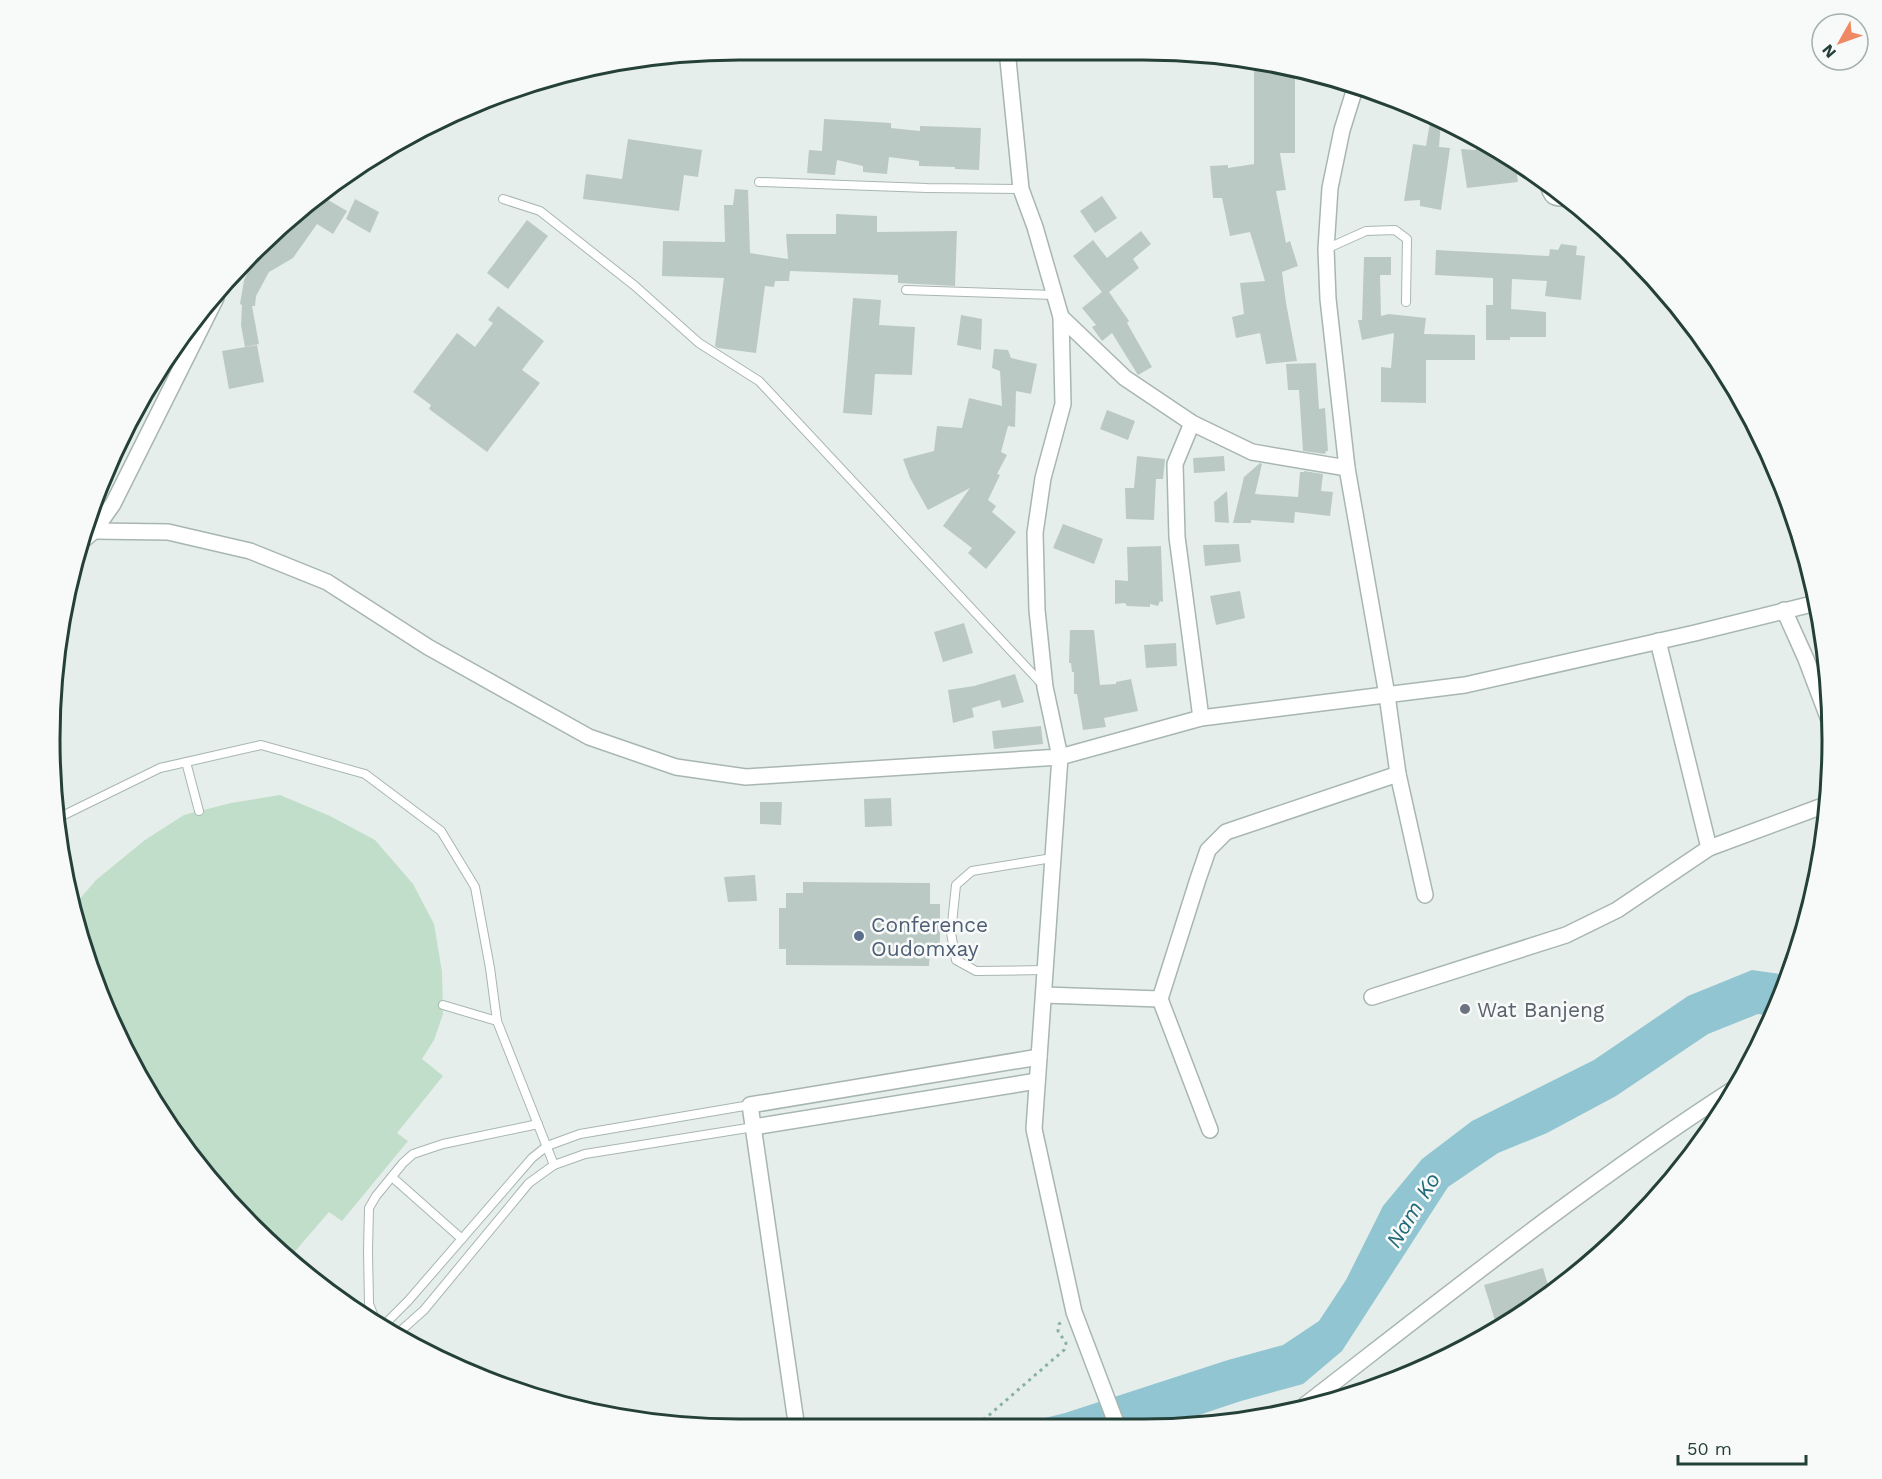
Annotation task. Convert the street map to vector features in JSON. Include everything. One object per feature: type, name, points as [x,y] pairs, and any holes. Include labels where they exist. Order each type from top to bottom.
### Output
[{"type":"street","points":[[1008,60],[1021,189],[1035,227],[1061,317],[1063,404],[1042,478],[1035,532],[1037,610],[1045,687],[1060,757],[1034,1129],[1075,1316],[1115,1419]]},
{"type":"street","points":[[1353,94],[1341,130],[1330,188],[1326,249],[1328,299],[1347,468],[1387,695],[1398,774],[1425,895]]},
{"type":"street","points":[[1061,317],[1125,378],[1192,423],[1252,452],[1347,468]]},
{"type":"street","points":[[94,531],[113,504],[205,320]]},
{"type":"street","points":[[1192,423],[1175,464],[1176,516],[1201,718]]},
{"type":"street","points":[[94,531],[168,532],[250,552],[327,582],[428,647],[589,737],[676,767],[746,777],[1060,757],[1201,718],[1465,685],[1808,605]]},
{"type":"street","points":[[1784,610],[1821,699]]},
{"type":"street","points":[[1658,641],[1709,848]]},
{"type":"street","points":[[1210,1130],[1160,999],[1208,850],[1226,832],[1398,774]]},
{"type":"street","points":[[1372,997],[1566,935],[1617,910],[1709,848],[1818,808]]},
{"type":"street","points":[[1044,995],[1160,999]]},
{"type":"street","points":[[796,1419],[750,1105],[1038,1057]]},
{"type":"street","points":[[754,1126],[1037,1082]]},
{"type":"street","points":[[1316,1396],[1666,1132],[1719,1098]]},
{"type":"lane","points":[[759,182],[1021,189]]},
{"type":"lane","points":[[503,199],[540,211],[635,286],[699,343],[759,381],[1045,687]]},
{"type":"lane","points":[[1326,249],[1366,231],[1395,230],[1407,239],[1406,302]]},
{"type":"lane","points":[[906,290],[1054,295]]},
{"type":"lane","points":[[64,815],[160,768],[261,745],[365,774],[441,831],[475,887],[497,1021],[554,1165]]},
{"type":"lane","points":[[186,762],[199,811]]},
{"type":"lane","points":[[1044,970],[976,971],[956,960],[951,933],[956,885],[972,871],[1052,858]]},
{"type":"lane","points":[[443,1005],[497,1021]]},
{"type":"lane","points":[[388,1321],[532,1158],[547,1146],[580,1134],[750,1105]]},
{"type":"lane","points":[[371,1310],[369,1304],[369,1208],[403,1163],[413,1154],[443,1144],[538,1124]]},
{"type":"lane","points":[[402,1329],[424,1310],[529,1184],[554,1165],[585,1154],[754,1126]]},
{"type":"lane","points":[[392,1177],[462,1239]]},
{"type":"path","points":[[982,1419],[1064,1350],[1066,1343],[1058,1331],[1059,1324],[1075,1316]]},
{"type":"green space","points":[[280,795],[330,816],[375,840],[413,884],[434,924],[442,972],[443,1014],[434,1040],[422,1059],[443,1076],[397,1133],[408,1141],[342,1221],[329,1212],[294,1253],[259,1220],[200,1153],[151,1079],[112,1000],[96,958],[79,899],[96,880],[145,840],[184,815],[231,803]]},
{"type":"water","name":"Nam Ko","points":[[1752,970],[1780,974],[1763,1015],[1758,1014],[1708,1034],[1616,1096],[1547,1133],[1498,1153],[1448,1187],[1342,1351],[1303,1384],[1192,1417],[1041,1419],[1283,1345],[1319,1321],[1346,1280],[1383,1206],[1422,1159],[1472,1121],[1594,1060],[1688,996]]},
{"type":"building","points":[[1254,70],[1295,78],[1295,153],[1280,153],[1286,190],[1276,191],[1286,243],[1290,241],[1298,266],[1282,272],[1297,361],[1266,364],[1260,333],[1236,338],[1232,317],[1244,314],[1240,283],[1265,281],[1250,232],[1230,236],[1222,198],[1213,198],[1210,166],[1228,165],[1228,168],[1254,164]]},
{"type":"building","points":[[824,119],[891,123],[891,128],[920,131],[920,126],[981,128],[979,170],[919,166],[919,161],[889,157],[887,174],[863,172],[863,166],[837,160],[835,175],[807,173],[809,150],[822,151]]},
{"type":"building","points":[[1430,124],[1440,129],[1439,147],[1450,148],[1441,210],[1420,206],[1420,200],[1404,201],[1413,144],[1426,146]]},
{"type":"building","points":[[628,139],[702,150],[698,177],[684,175],[679,211],[583,199],[586,174],[622,179]]},
{"type":"building","points":[[1476,148],[1517,173],[1518,182],[1467,188],[1461,149],[1476,150]]},
{"type":"building","points":[[735,189],[748,190],[750,253],[788,259],[786,234],[836,234],[836,214],[877,216],[877,232],[957,231],[955,286],[898,283],[898,275],[790,271],[789,281],[775,281],[774,287],[765,286],[756,353],[718,348],[715,346],[724,278],[662,276],[663,241],[725,242],[724,205],[733,205]]},
{"type":"building","points":[[1102,196],[1117,218],[1095,233],[1080,211]]},
{"type":"building","points":[[327,199],[347,211],[333,234],[317,224],[293,258],[269,272],[256,296],[255,306],[252,306],[259,344],[245,347],[241,325],[242,305],[240,304],[244,280],[250,269],[259,259]]},
{"type":"building","points":[[355,199],[379,212],[370,233],[346,219]]},
{"type":"building","points":[[527,220],[548,236],[508,289],[487,273]]},
{"type":"building","points":[[1141,231],[1151,244],[1133,259],[1139,268],[1109,292],[1129,321],[1127,323],[1152,367],[1138,375],[1112,333],[1102,341],[1092,327],[1096,325],[1082,308],[1102,292],[1073,256],[1093,240],[1107,258]]},
{"type":"building","points":[[1561,244],[1577,246],[1576,255],[1585,256],[1581,300],[1545,296],[1547,281],[1512,279],[1511,309],[1546,312],[1546,337],[1486,340],[1486,305],[1493,305],[1493,278],[1435,275],[1436,250],[1549,256],[1550,249],[1558,250]]},
{"type":"building","points":[[1364,257],[1391,257],[1391,275],[1380,275],[1381,316],[1389,314],[1426,318],[1424,334],[1475,335],[1475,360],[1426,360],[1426,403],[1381,402],[1381,367],[1391,368],[1394,333],[1362,340],[1358,320],[1362,320]]},
{"type":"building","points":[[853,298],[881,300],[879,325],[915,327],[912,375],[875,374],[872,415],[843,413]]},
{"type":"building","points":[[498,306],[544,341],[522,370],[540,383],[487,452],[429,409],[431,405],[413,392],[457,333],[475,347],[493,323],[488,320]]},
{"type":"building","points":[[961,315],[982,319],[981,350],[957,345]]},
{"type":"building","points":[[257,345],[264,382],[229,389],[222,351]]},
{"type":"building","points":[[994,349],[1008,350],[1011,358],[1037,364],[1031,394],[1016,391],[1015,427],[1008,426],[1001,452],[1007,455],[997,474],[1000,475],[988,500],[996,506],[992,512],[1016,532],[986,569],[968,553],[972,548],[943,526],[970,488],[928,510],[910,478],[903,459],[934,451],[937,426],[962,428],[969,398],[1002,406],[1000,371],[992,368]]},
{"type":"building","points":[[1316,363],[1319,409],[1325,408],[1328,451],[1325,454],[1303,451],[1299,390],[1288,390],[1286,364]]},
{"type":"building","points":[[1107,410],[1135,421],[1128,440],[1100,429]]},
{"type":"building","points":[[1137,456],[1165,459],[1163,479],[1156,479],[1154,520],[1126,519],[1125,488],[1134,488]]},
{"type":"building","points":[[1224,456],[1225,471],[1194,473],[1193,458]]},
{"type":"building","points":[[1260,463],[1262,464],[1255,494],[1298,497],[1300,472],[1323,474],[1321,491],[1333,492],[1330,516],[1295,512],[1294,523],[1251,520],[1251,523],[1233,523],[1244,477]]},
{"type":"building","points":[[1227,491],[1229,523],[1215,522],[1214,502]]},
{"type":"building","points":[[1063,524],[1103,539],[1094,564],[1053,548]]},
{"type":"building","points":[[1239,544],[1241,562],[1205,566],[1203,545]]},
{"type":"building","points":[[1161,546],[1163,602],[1160,601],[1158,606],[1150,604],[1150,607],[1127,606],[1125,603],[1115,604],[1115,580],[1128,581],[1127,547]]},
{"type":"building","points":[[1240,591],[1245,618],[1216,625],[1210,596]]},
{"type":"building","points":[[964,623],[973,653],[943,662],[934,632]]},
{"type":"building","points":[[1070,630],[1094,630],[1100,685],[1116,684],[1116,682],[1131,679],[1138,711],[1104,718],[1106,727],[1083,730],[1077,694],[1074,694],[1074,672],[1069,663]]},
{"type":"building","points":[[1176,643],[1177,666],[1146,668],[1144,645]]},
{"type":"building","points":[[1015,674],[1024,702],[1002,708],[1000,700],[972,708],[974,717],[953,723],[948,690],[974,686]]},
{"type":"building","points":[[1041,726],[1043,744],[994,749],[992,731]]},
{"type":"building","points":[[891,798],[892,826],[865,827],[864,799]]},
{"type":"building","points":[[760,802],[782,802],[781,825],[760,824]]},
{"type":"building","points":[[755,875],[757,901],[728,902],[724,877]]},
{"type":"building","points":[[803,882],[930,883],[930,904],[940,904],[940,950],[930,950],[929,966],[786,965],[786,949],[779,949],[779,908],[786,908],[786,893],[803,893]]},
{"type":"building","points":[[1543,1268],[1548,1285],[1495,1320],[1484,1285]]},
{"type":"place","name":"Conference Oudomxay","points":[[859,936]]},
{"type":"place","name":"Wat Banjeng","points":[[1465,1009]]}]
